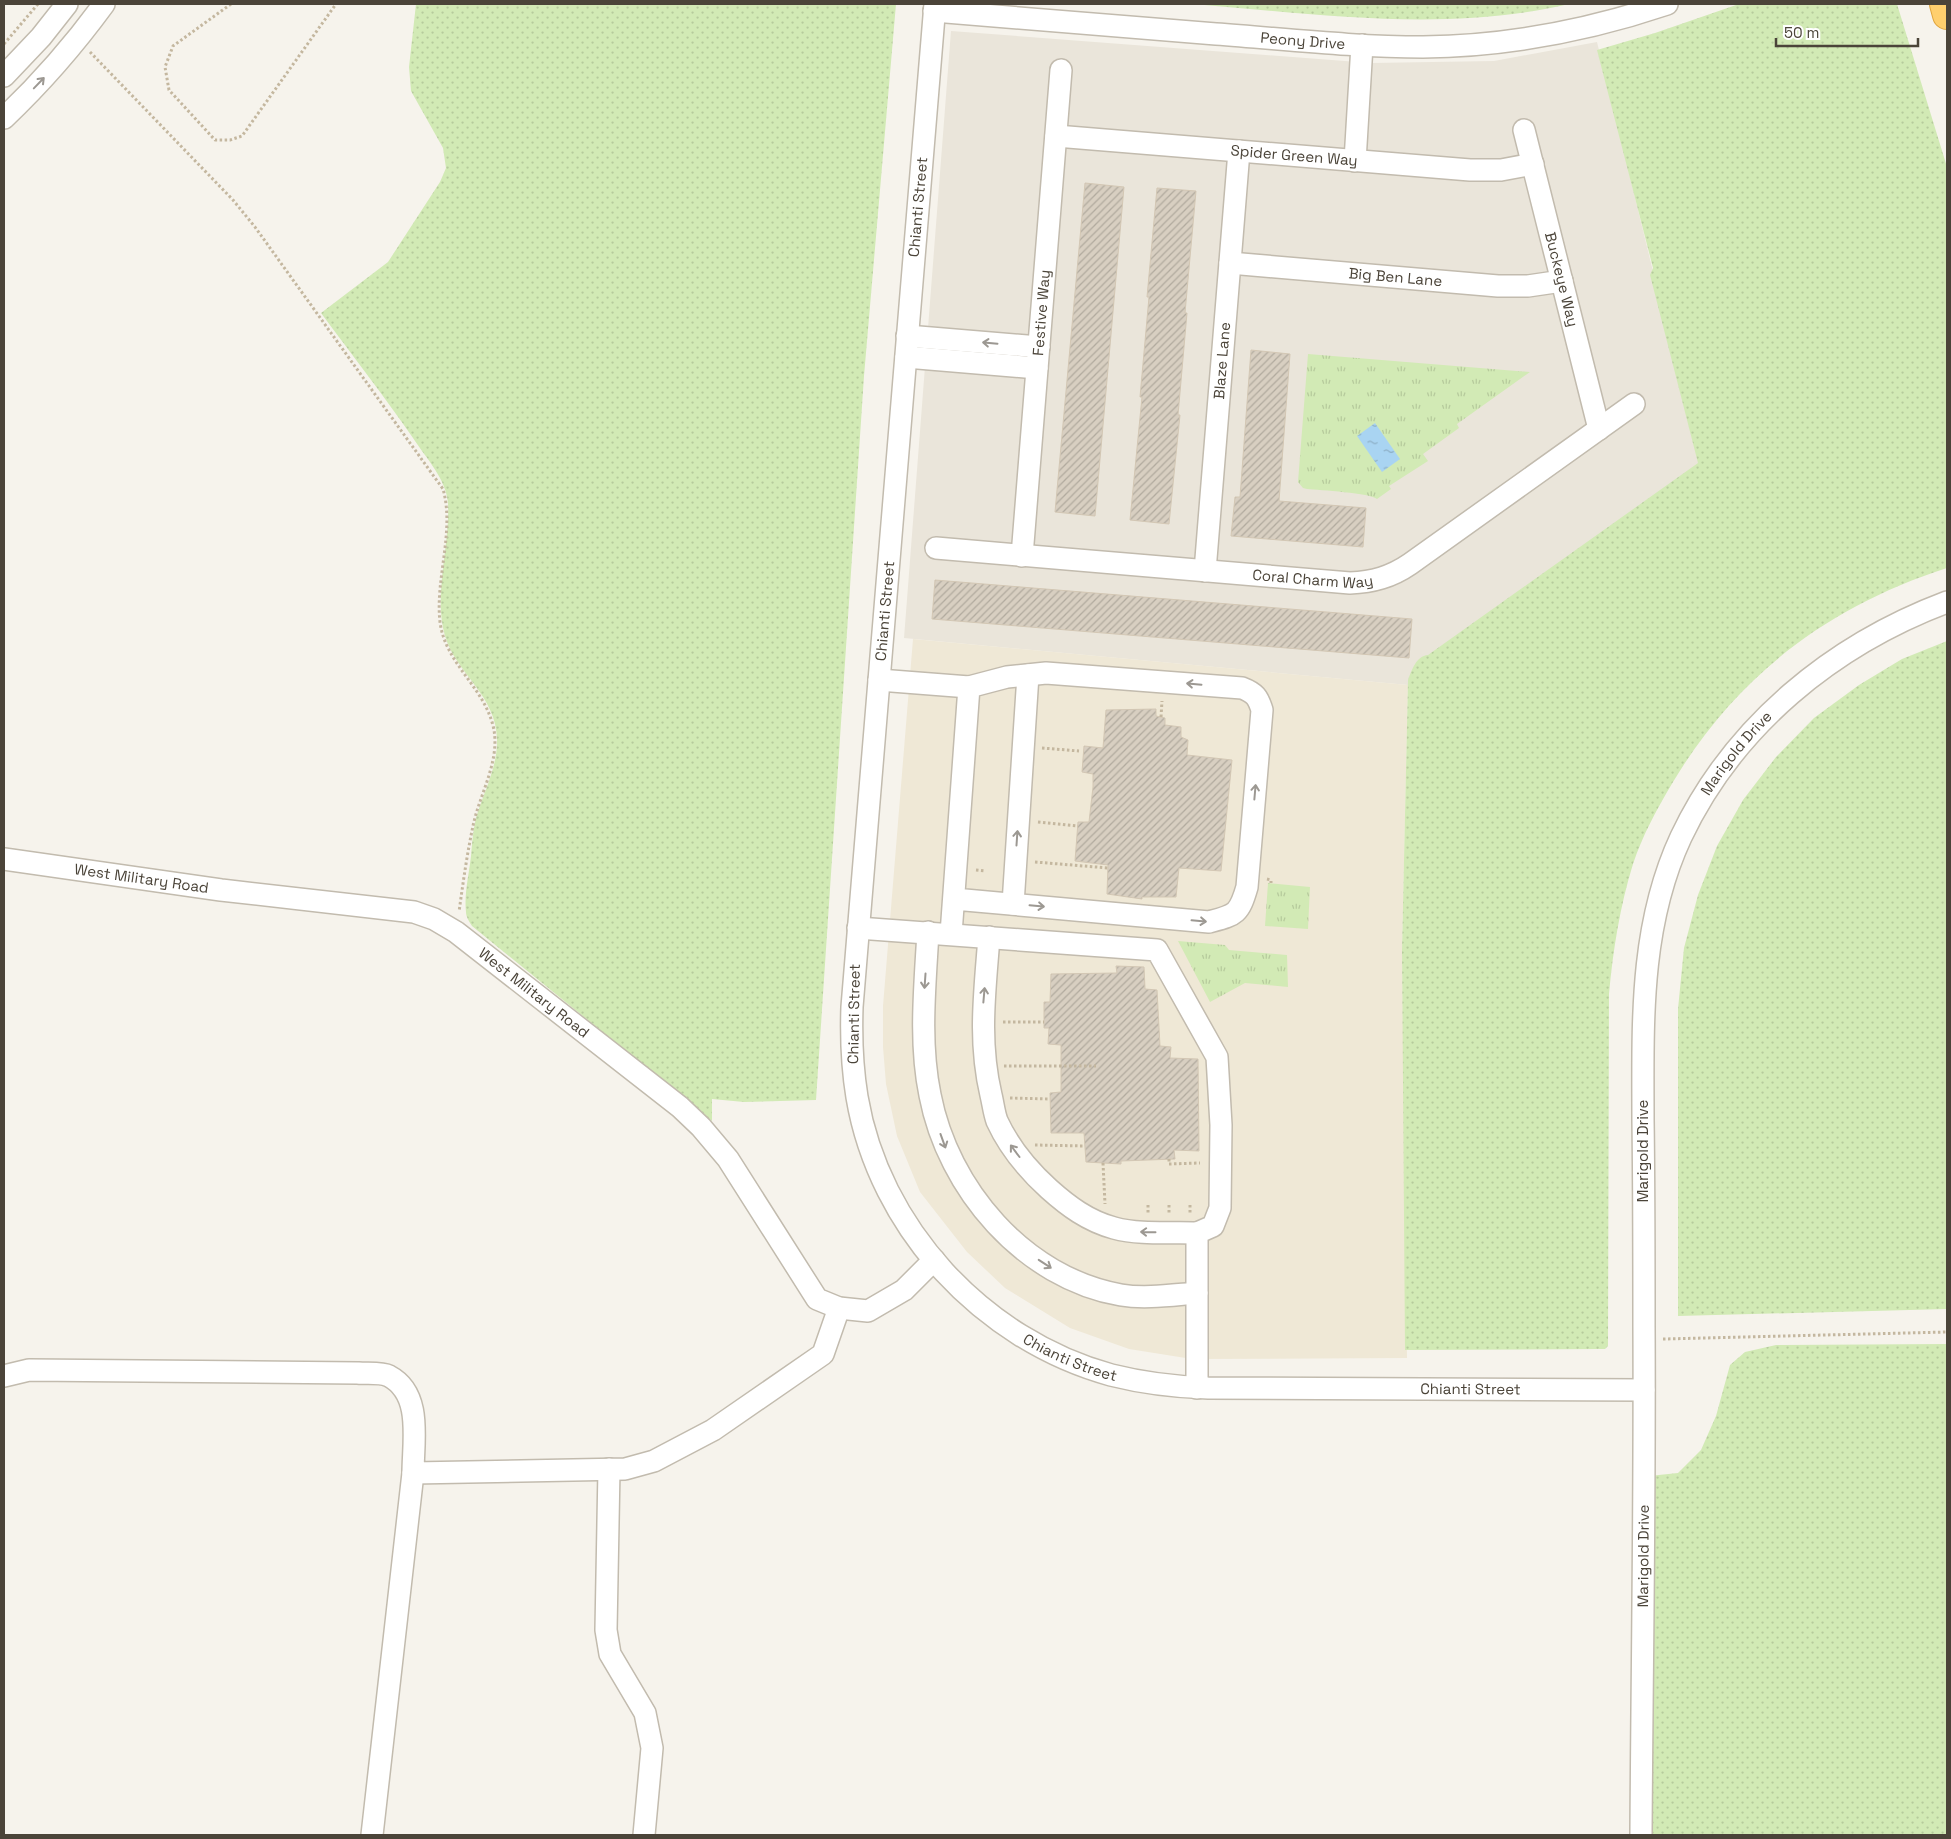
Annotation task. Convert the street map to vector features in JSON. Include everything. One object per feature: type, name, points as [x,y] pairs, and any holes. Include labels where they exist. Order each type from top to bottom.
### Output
[{"type":"highway","points":[[1944,4],[1947,15]]},
{"type":"street","points":[[4,76],[41,37],[67,4]]},
{"type":"street","points":[[4,118],[63,56],[104,4]]},
{"type":"street","name":"Peony Drive","points":[[934,7],[1362,45],[1432,46],[1516,40],[1579,30],[1667,4]]},
{"type":"street","name":"Chianti Street","points":[[934,7],[858,928],[851,1037],[852,1068],[857,1099],[866,1136],[886,1186],[905,1220],[934,1260],[953,1282],[998,1320],[1049,1351],[1110,1375],[1143,1382],[1197,1388],[1644,1390]]},
{"type":"street","points":[[1354,161],[1362,45]]},
{"type":"street","name":"Festive Way","points":[[1022,556],[1061,70]]},
{"type":"street","name":"Buckeye Way","points":[[1524,130],[1599,429]]},
{"type":"street","name":"Spider Green Way","points":[[1056,136],[1485,171],[1532,164]]},
{"type":"street","name":"Blaze Lane","points":[[1205,571],[1239,151]]},
{"type":"street","name":"Big Ben Lane","points":[[1230,263],[1498,286],[1528,286],[1562,281]]},
{"type":"street","points":[[907,336],[1039,347]]},
{"type":"street","points":[[906,358],[1037,368]]},
{"type":"street","name":"Coral Charm Way","points":[[936,548],[1350,583],[1374,581],[1386,577],[1410,564],[1634,404]]},
{"type":"street","name":"Marigold Drive","points":[[1641,1835],[1644,1390],[1642,1017],[1644,985],[1653,923],[1665,879],[1681,837],[1712,783],[1730,758],[1770,712],[1793,691],[1844,652],[1902,620],[1947,602]]},
{"type":"street","points":[[879,680],[969,687],[1007,678],[1046,673],[1242,688],[1253,692],[1258,698],[1262,710],[1247,887],[1242,905],[1232,916],[1209,922],[954,899]]},
{"type":"street","points":[[1013,904],[1028,675]]},
{"type":"street","points":[[951,934],[969,687]]},
{"type":"street","name":"West Military Road","points":[[4,859],[221,890],[414,912],[434,918],[456,932],[680,1107],[702,1127],[728,1159],[818,1299],[839,1308],[868,1311],[904,1290],[934,1260]]},
{"type":"street","points":[[858,928],[928,932],[1157,950],[1217,1057],[1221,1125],[1220,1208],[1213,1226],[1197,1233],[1137,1232],[1114,1228],[1090,1220],[1066,1204],[1032,1174],[1010,1146],[996,1119],[986,1076],[982,1044],[983,1005],[989,937]]},
{"type":"street","points":[[928,932],[924,1002],[925,1051],[930,1095],[944,1145],[969,1192],[1006,1235],[1046,1265],[1088,1287],[1122,1295],[1156,1296],[1197,1293]]},
{"type":"street","points":[[1197,1233],[1197,1388]]},
{"type":"street","points":[[414,1473],[609,1470],[625,1469],[654,1461],[713,1430],[823,1354],[839,1308]]},
{"type":"street","points":[[4,1376],[28,1370],[358,1373],[388,1375],[403,1387],[412,1404],[414,1473],[372,1835]]},
{"type":"street","points":[[609,1470],[606,1630],[610,1654],[644,1713],[652,1748],[644,1835]]},
{"type":"path","points":[[4,44],[38,4]]},
{"type":"path","points":[[231,4],[173,46],[165,67],[169,90],[215,140],[230,140],[242,136],[336,4]]},
{"type":"path","points":[[87,50],[113,74],[141,106],[233,200],[255,227],[444,489],[447,508],[440,606],[443,635],[453,658],[489,713],[495,738],[492,764],[473,824],[456,932]]},
{"type":"path","points":[[1161,717],[1162,695]]},
{"type":"path","points":[[1038,748],[1079,751]]},
{"type":"path","points":[[1033,822],[1078,826]]},
{"type":"path","points":[[1030,862],[1108,868]]},
{"type":"path","points":[[998,1022],[1044,1022]]},
{"type":"path","points":[[1001,1066],[1096,1066]]},
{"type":"path","points":[[1010,1098],[1050,1099]]},
{"type":"path","points":[[1032,1145],[1085,1146]]},
{"type":"path","points":[[1169,1159],[1169,1164],[1206,1163]]},
{"type":"path","points":[[1103,1163],[1105,1204]]},
{"type":"path","points":[[1644,1340],[1947,1332]]},
{"type":"shaded area","points":[[951,31],[1371,63],[1494,61],[1597,42],[1702,472],[1408,685],[904,638]]},
{"type":"shaded area","points":[[913,639],[1408,685],[1402,950],[1407,1358],[1192,1359],[1129,1349],[1070,1328],[1005,1288],[967,1252],[920,1192],[897,1136],[886,1084],[883,1047],[883,1006]]},
{"type":"green space","points":[[416,4],[896,4],[864,376],[816,1100],[744,1102],[712,1099],[712,1121],[472,926],[467,917],[466,891],[474,827],[495,761],[497,742],[496,726],[491,711],[450,650],[445,636],[442,620],[441,587],[447,537],[447,495],[430,461],[321,313],[388,262],[440,182],[446,168],[443,148],[411,91],[409,67]]},
{"type":"green space","points":[[1193,4],[1569,4],[1522,13],[1476,18],[1381,19]]},
{"type":"green space","points":[[1739,4],[1897,4],[1947,167],[1947,568],[1863,602],[1825,624],[1790,649],[1757,677],[1726,709],[1698,744],[1667,792],[1641,843],[1628,880],[1621,912],[1609,994],[1608,1346],[1605,1349],[1405,1350],[1402,950],[1408,680],[1415,664],[1420,658],[1428,655],[1698,463],[1650,275],[1653,268],[1597,50],[1655,33]]},
{"type":"green space","points":[[1308,354],[1530,372],[1457,424],[1459,428],[1423,454],[1428,461],[1389,486],[1391,489],[1377,499],[1355,493],[1307,489],[1303,488],[1298,482]]},
{"type":"green space","points":[[1947,641],[1947,1309],[1678,1316],[1678,1009],[1684,948],[1698,895],[1717,846],[1743,800],[1776,757],[1814,718],[1859,685],[1902,659]]},
{"type":"green space","points":[[1268,883],[1310,887],[1308,929],[1265,926]]},
{"type":"green space","points":[[1178,941],[1225,945],[1229,950],[1287,955],[1288,987],[1245,983],[1210,1002]]},
{"type":"green space","points":[[1947,1344],[1947,1835],[1646,1835],[1649,1476],[1678,1473],[1701,1450],[1716,1416],[1730,1365],[1745,1352],[1776,1345]]},
{"type":"water","points":[[1375,423],[1400,459],[1382,472],[1357,436]]},
{"type":"building","points":[[1085,183],[1124,187],[1095,516],[1055,512]]},
{"type":"building","points":[[1157,188],[1196,191],[1185,313],[1187,313],[1178,415],[1180,415],[1169,524],[1130,520],[1142,397],[1140,397],[1149,297],[1147,297]]},
{"type":"building","points":[[1251,350],[1290,354],[1279,501],[1366,508],[1363,547],[1231,536],[1235,497],[1240,497]]},
{"type":"building","points":[[935,580],[1412,619],[1409,658],[932,619]]},
{"type":"building","points":[[1156,709],[1156,716],[1165,718],[1165,725],[1181,727],[1181,737],[1188,740],[1187,755],[1232,760],[1221,871],[1179,868],[1176,897],[1142,897],[1142,899],[1107,894],[1108,865],[1075,861],[1078,822],[1089,822],[1093,787],[1093,774],[1082,772],[1084,746],[1103,748],[1106,710]]},
{"type":"building","points":[[1116,966],[1144,967],[1145,989],[1157,990],[1160,1046],[1171,1047],[1170,1058],[1198,1059],[1199,1151],[1174,1150],[1175,1159],[1121,1161],[1121,1164],[1086,1162],[1084,1133],[1051,1133],[1050,1093],[1061,1092],[1061,1045],[1048,1044],[1049,1028],[1044,1028],[1044,1002],[1050,1002],[1051,974],[1117,973]]}]
